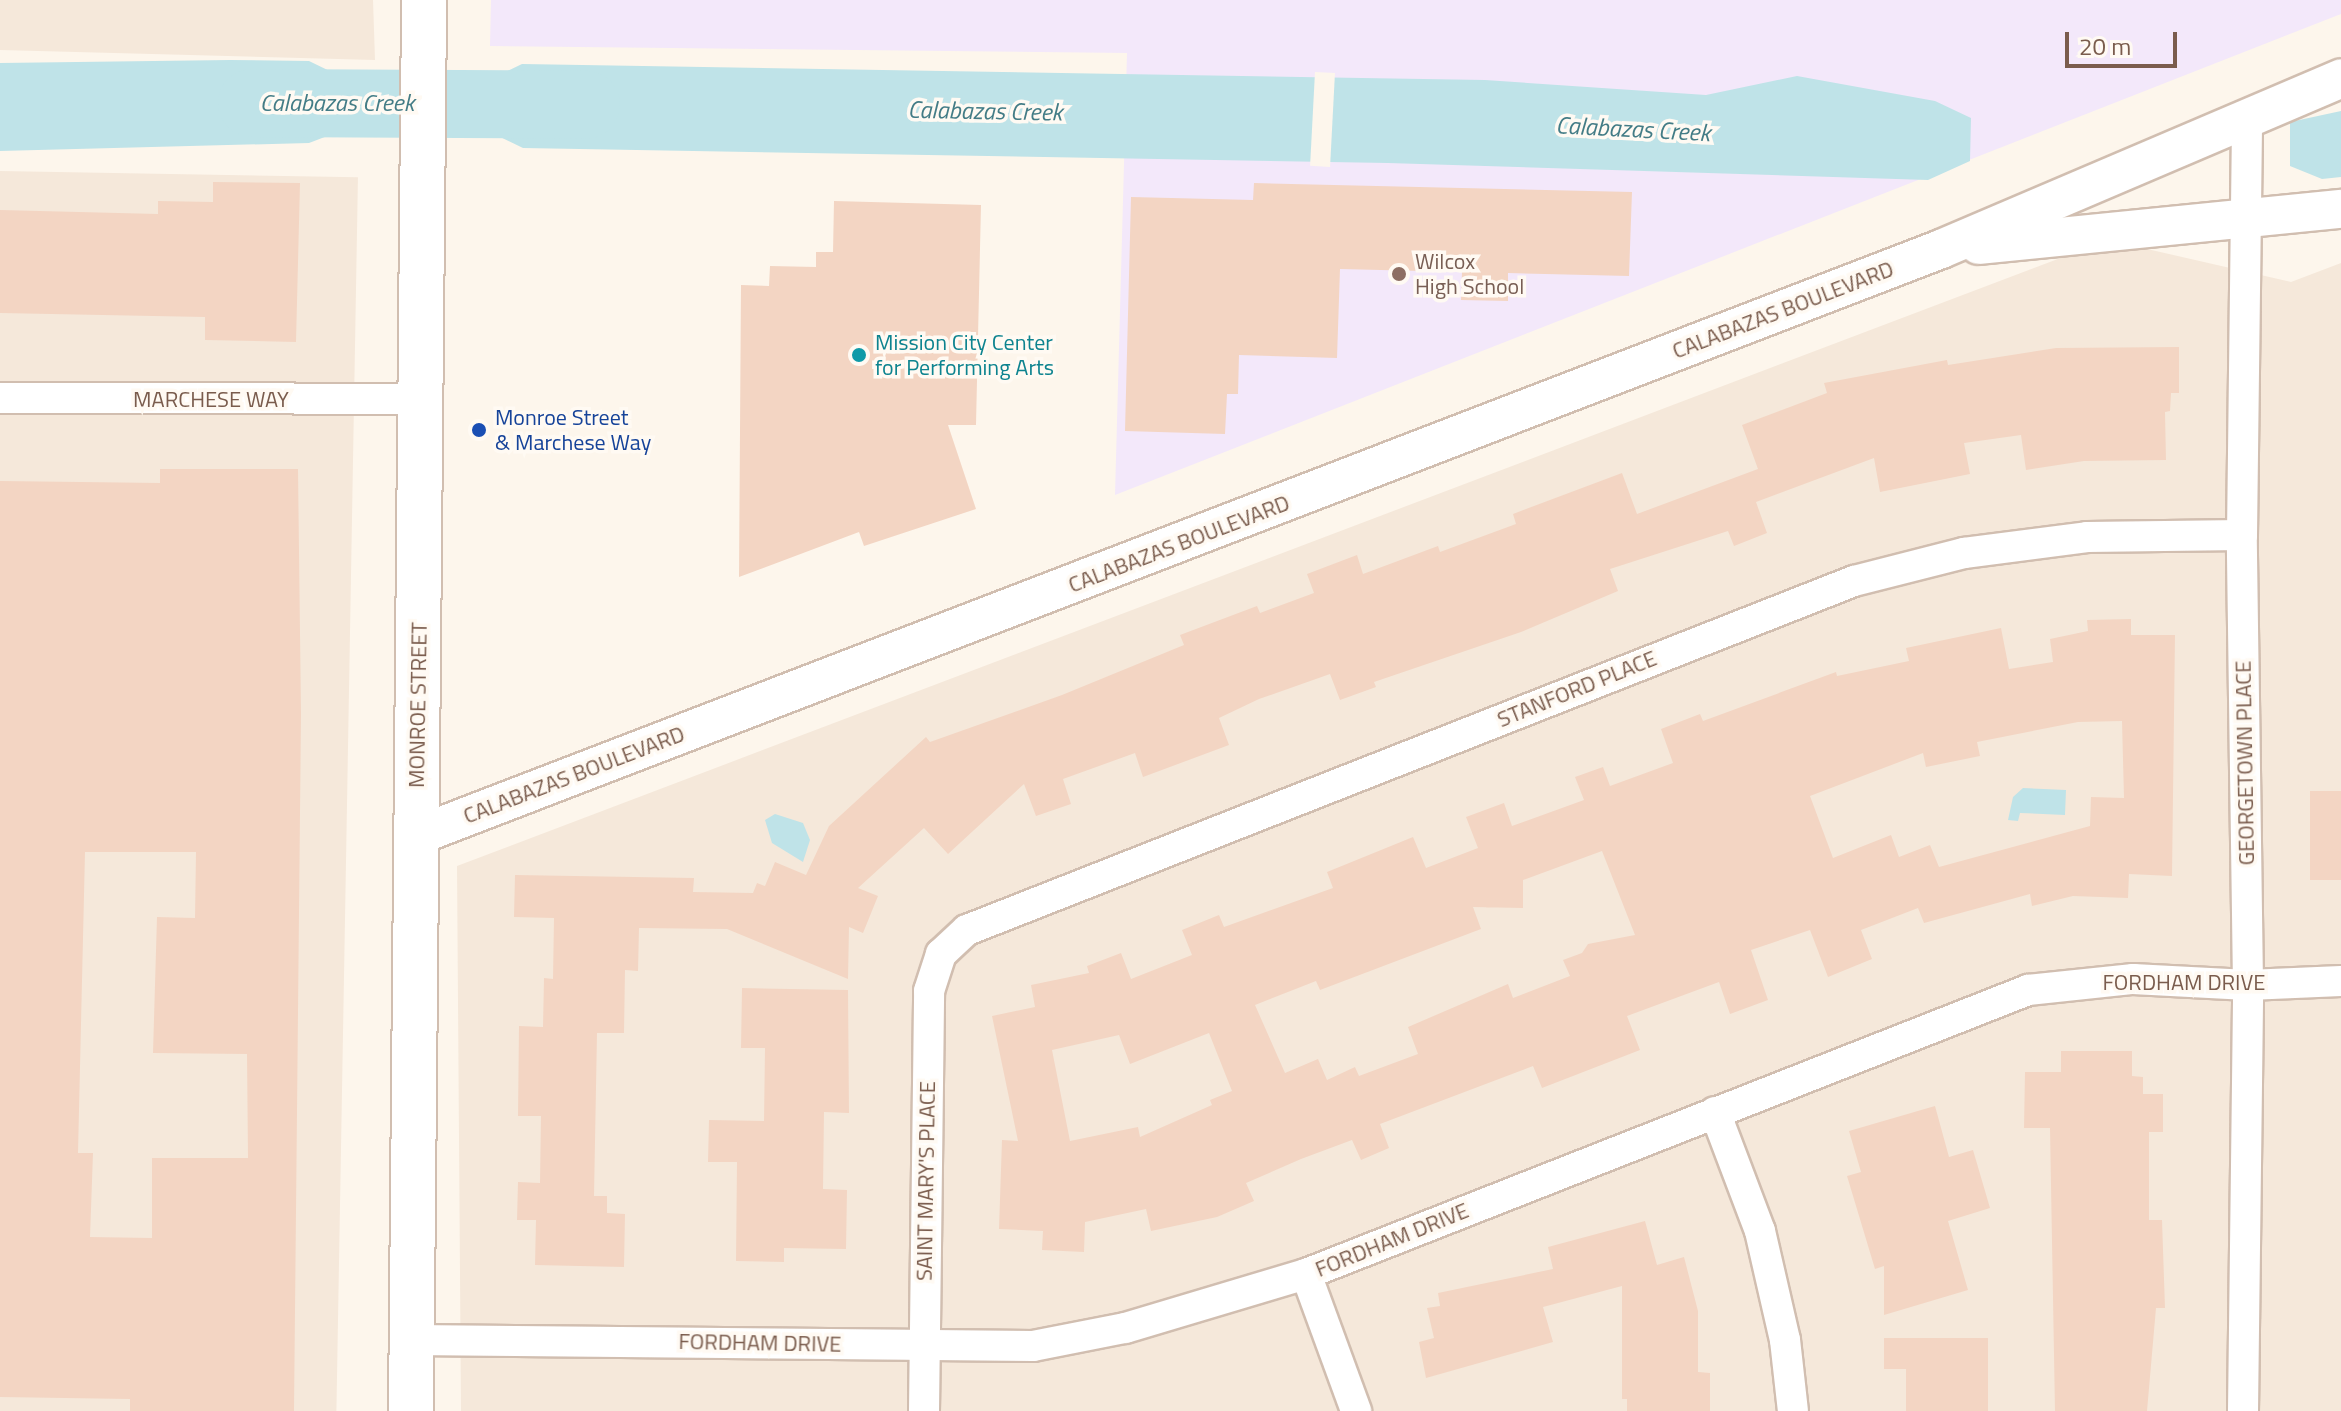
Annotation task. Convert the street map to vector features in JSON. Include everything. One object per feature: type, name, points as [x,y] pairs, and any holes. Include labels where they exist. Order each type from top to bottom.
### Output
[{"type":"main road","name":"MONROE STREET","points":[[411,1411],[423,399],[424,0]]},
{"type":"street","name":"CALABAZAS BOULEVARD","points":[[416,836],[1941,249],[2341,78]]},
{"type":"street","name":"GEORGETOWN PLACE","points":[[2243,1411],[2248,985],[2242,535],[2247,116]]},
{"type":"street","name":"CALABAZAS BOULEVARD","points":[[1941,249],[2341,209]]},
{"type":"street","name":"MARCHESE WAY","points":[[0,398],[423,399]]},
{"type":"street","name":"STANFORD PLACE","points":[[941,954],[967,930],[1854,581],[1964,553],[2087,537],[2242,535]]},
{"type":"street","name":"SAINT MARY'S PLACE","points":[[924,1411],[929,991],[941,954]]},
{"type":"street","name":"FORDHAM DRIVE","points":[[411,1340],[1033,1346],[1109,1331],[1306,1274],[2028,990],[2133,979],[2248,985],[2341,981]]},
{"type":"street","points":[[1715,1112],[1760,1231],[1785,1340],[1793,1411]]},
{"type":"street","points":[[1306,1274],[1356,1411]]},
{"type":"shaded area","points":[[0,0],[373,0],[375,60],[0,50]]},
{"type":"shaded area","name":"Wilcox High School","points":[[491,0],[2341,0],[2341,14],[1115,495],[1127,53],[490,46]]},
{"type":"shaded area","points":[[0,171],[358,177],[336,1411],[0,1411]]},
{"type":"shaded area","points":[[2108,240],[2291,282],[2341,263],[2341,1411],[461,1411],[457,866]]},
{"type":"water","points":[[309,61],[344,78],[343,130],[309,143],[0,151],[0,63]]},
{"type":"water","points":[[522,64],[1485,80],[1706,95],[1797,76],[1935,101],[1971,118],[1970,161],[1928,180],[1388,163],[523,148],[492,133],[493,78]]},
{"type":"water","points":[[2341,111],[2341,177],[2322,179],[2290,166],[2290,122]]},
{"type":"water","points":[[2023,788],[2066,790],[2065,815],[2020,813],[2018,821],[2008,820],[2013,797]]},
{"type":"water","points":[[775,814],[803,823],[810,840],[803,862],[772,843],[765,820]]},
{"type":"pier","points":[[1315,72],[1335,73],[1330,167],[1310,166]]},
{"type":"building","points":[[213,182],[300,183],[296,342],[205,340],[205,317],[0,313],[0,210],[158,214],[158,201],[213,202]]},
{"type":"building","points":[[1254,183],[1632,192],[1629,276],[1508,273],[1508,301],[1461,300],[1462,272],[1340,269],[1337,358],[1239,355],[1238,394],[1227,394],[1225,434],[1125,431],[1131,197],[1253,200]]},
{"type":"building","name":"Mission City Center for Performing Arts","points":[[834,201],[981,205],[976,425],[948,425],[976,509],[864,546],[859,532],[739,577],[741,285],[769,286],[770,266],[816,267],[816,252],[833,252]]},
{"type":"building","points":[[2179,347],[2179,393],[2171,393],[2170,411],[2165,412],[2166,460],[2084,461],[2026,470],[2021,435],[1964,443],[1970,474],[1880,492],[1874,458],[1756,502],[1767,533],[1734,546],[1728,531],[1610,569],[1618,591],[1521,632],[1374,682],[1376,687],[1340,700],[1330,674],[1259,699],[1219,718],[1229,745],[1143,777],[1135,753],[1063,779],[1071,804],[1036,816],[1024,784],[948,854],[924,828],[858,888],[878,896],[863,933],[849,927],[848,979],[727,929],[639,928],[638,971],[625,970],[624,1033],[597,1033],[594,1196],[607,1196],[607,1213],[625,1214],[624,1267],[535,1265],[536,1220],[517,1220],[518,1182],[540,1183],[541,1116],[518,1116],[519,1026],[543,1027],[544,978],[553,979],[554,918],[514,917],[515,875],[694,878],[693,892],[753,893],[757,883],[765,886],[775,862],[806,875],[829,826],[926,737],[930,742],[1062,695],[1184,645],[1180,635],[1257,606],[1260,613],[1314,593],[1307,574],[1357,555],[1363,574],[1438,546],[1440,552],[1516,524],[1513,514],[1622,473],[1637,514],[1758,469],[1742,425],[1827,393],[1824,383],[1947,360],[1948,365],[2056,348]]},
{"type":"building","points":[[160,469],[298,469],[301,714],[294,1411],[130,1411],[130,1399],[0,1397],[0,481],[160,483]],"holes":[[[85,852],[196,852],[195,918],[157,917],[153,1053],[247,1054],[248,1158],[152,1158],[152,1238],[90,1237],[93,1153],[78,1153]]]},
{"type":"building","points":[[2131,619],[2131,635],[2175,635],[2172,876],[2129,874],[2128,898],[2073,896],[2032,906],[2030,894],[1924,923],[1918,908],[1861,930],[1872,959],[1828,977],[1810,930],[1751,950],[1768,1000],[1730,1014],[1719,982],[1627,1016],[1640,1050],[1542,1088],[1533,1066],[1380,1124],[1389,1148],[1361,1160],[1352,1140],[1301,1159],[1246,1183],[1254,1201],[1217,1217],[1151,1231],[1146,1209],[1085,1222],[1084,1252],[1042,1250],[1043,1231],[999,1229],[1002,1140],[1018,1141],[992,1016],[1035,1007],[1031,985],[1089,973],[1087,966],[1121,953],[1131,979],[1192,955],[1182,930],[1219,915],[1224,927],[1333,888],[1327,872],[1413,837],[1426,868],[1478,848],[1466,817],[1504,803],[1512,826],[1584,800],[1575,777],[1603,767],[1610,786],[1673,763],[1661,729],[1700,714],[1703,721],[1836,672],[1837,676],[1909,661],[1906,648],[2001,628],[2009,669],[2053,662],[2050,639],[2088,631],[2087,620]],"holes":[[[2122,721],[2124,798],[2091,797],[2090,826],[1939,867],[1930,845],[1899,857],[1891,835],[1833,858],[1810,796],[1923,753],[1926,767],[1980,756],[1977,742],[2078,722]],[[1602,851],[1635,935],[1588,944],[1582,953],[1563,960],[1570,976],[1513,998],[1508,984],[1408,1027],[1418,1054],[1359,1076],[1355,1067],[1327,1080],[1318,1059],[1285,1073],[1255,1005],[1316,981],[1320,990],[1481,929],[1473,907],[1523,908],[1523,880]],[[1209,1033],[1232,1091],[1210,1100],[1212,1105],[1140,1137],[1138,1127],[1070,1141],[1052,1050],[1119,1035],[1130,1064]]]},
{"type":"building","points":[[2310,791],[2341,791],[2341,880],[2310,880]]},
{"type":"building","points":[[742,988],[848,990],[849,1113],[824,1112],[823,1189],[847,1190],[846,1249],[784,1248],[784,1262],[736,1261],[737,1162],[708,1162],[709,1120],[764,1121],[765,1048],[741,1048]]},
{"type":"building","points":[[2061,1051],[2132,1051],[2132,1076],[2143,1077],[2143,1094],[2163,1094],[2163,1132],[2149,1132],[2149,1220],[2162,1220],[2165,1308],[2156,1308],[2147,1411],[2055,1411],[2050,1128],[2024,1128],[2025,1072],[2061,1072]]},
{"type":"building","points":[[1935,1106],[1949,1157],[1973,1150],[1990,1208],[1948,1221],[1968,1290],[1884,1315],[1884,1266],[1875,1269],[1847,1176],[1861,1172],[1849,1131]]},
{"type":"building","points":[[1645,1221],[1657,1265],[1684,1257],[1698,1311],[1698,1372],[1710,1373],[1710,1411],[1627,1411],[1627,1399],[1622,1399],[1622,1286],[1543,1307],[1553,1342],[1426,1378],[1419,1342],[1434,1338],[1427,1308],[1440,1306],[1438,1293],[1553,1269],[1548,1247]]},
{"type":"building","points":[[1884,1338],[1988,1338],[1988,1411],[1906,1411],[1906,1369],[1884,1369]]},
{"type":"waterway","name":"Calabazas Creek","points":[[252,103],[586,105]]},
{"type":"place","name":"Wilcox High School","points":[[1399,274]]},
{"type":"place","name":"Mission City Center for Performing Arts","points":[[859,355]]},
{"type":"place","name":"Monroe Street & Marchese Way","points":[[479,430]]}]
